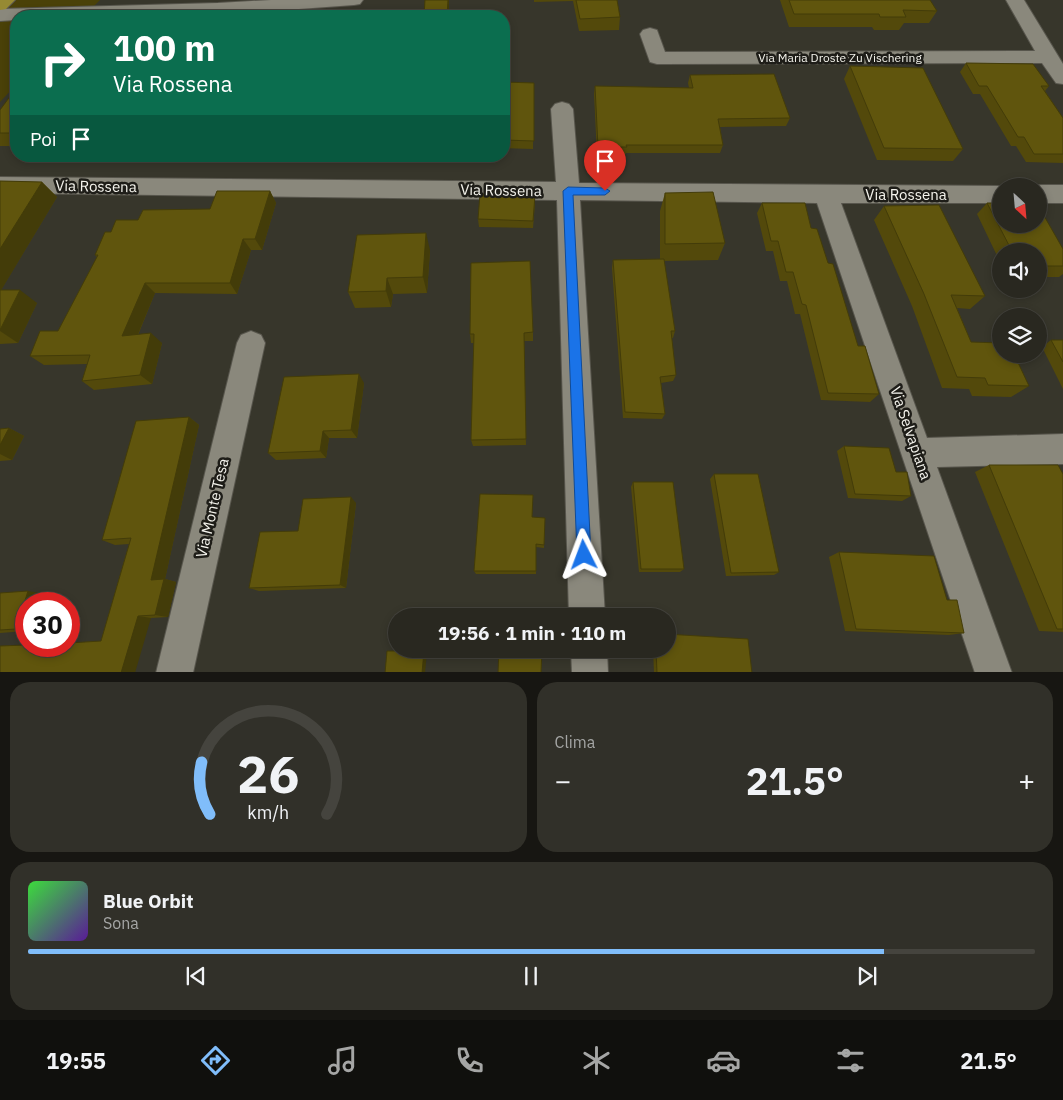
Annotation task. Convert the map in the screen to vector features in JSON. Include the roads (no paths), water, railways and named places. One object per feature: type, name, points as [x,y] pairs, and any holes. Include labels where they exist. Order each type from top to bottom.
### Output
[{"type":"main road","points":[[0,5],[6,0]]},
{"type":"street","points":[[101,10],[354,0]]},
{"type":"street","points":[[1016,0],[1063,78]]},
{"type":"street","name":"Via Maria Droste Zu Vischering","points":[[650,34],[656,58],[1048,56]]},
{"type":"street","points":[[562,109],[568,191],[587,608]]},
{"type":"street","name":"Via Rossena","points":[[0,185],[826,194],[992,194]]},
{"type":"street","name":"Via Selvapiana","points":[[826,194],[994,672]]},
{"type":"street","points":[[1048,194],[1063,194]]},
{"type":"street","name":"Via Monte Tesa","points":[[174,672],[251,343]]},
{"type":"street","points":[[918,453],[1063,449]]},
{"type":"street","points":[[589,658],[590,672]]}]
